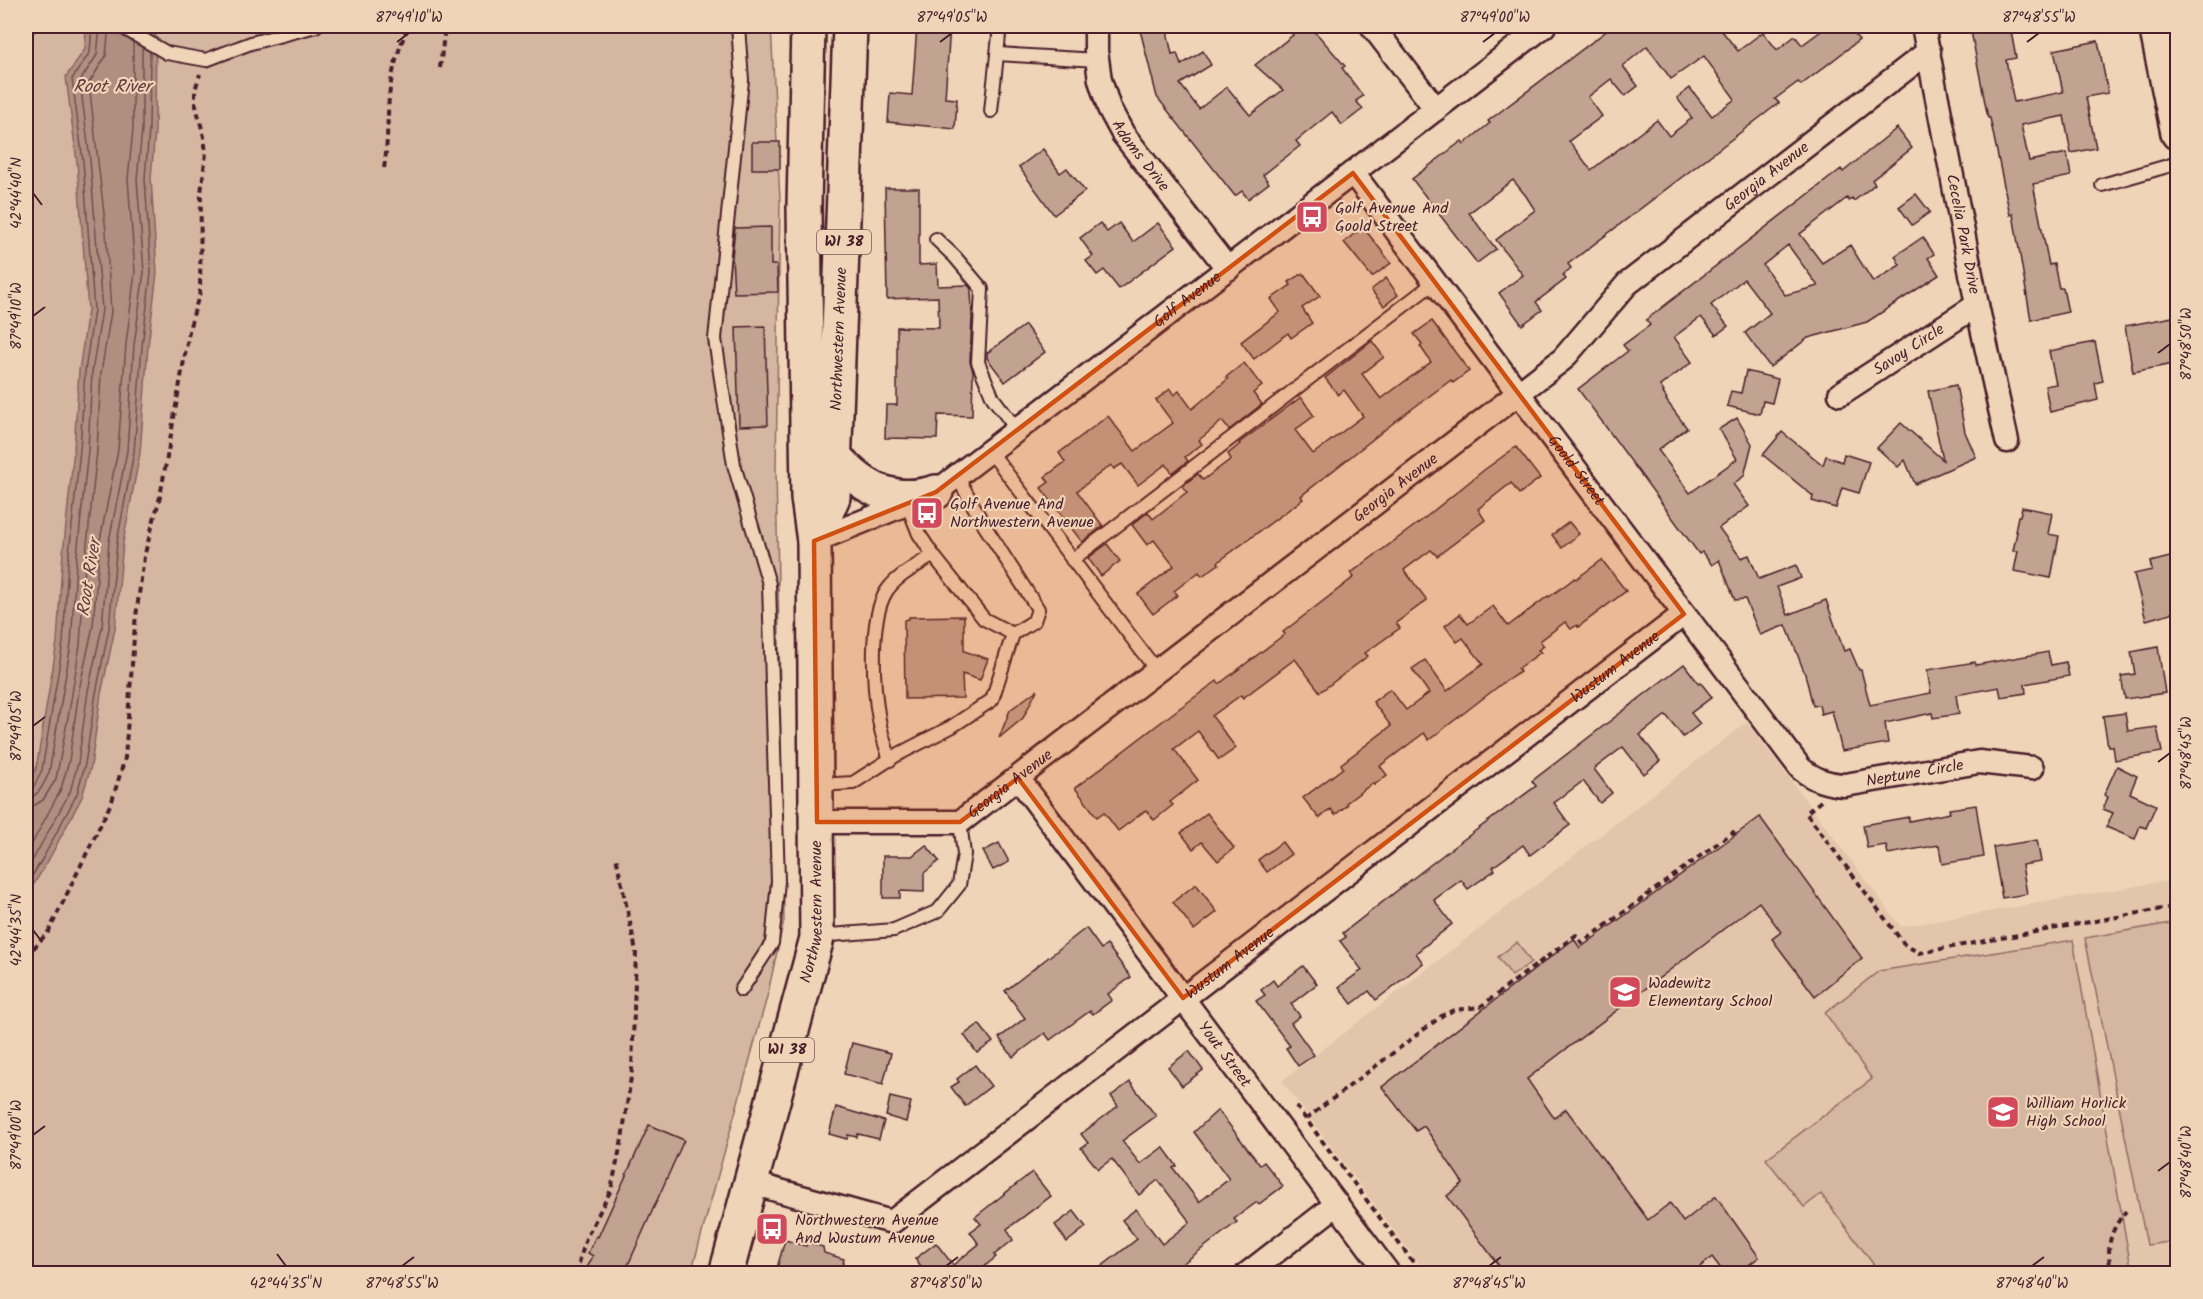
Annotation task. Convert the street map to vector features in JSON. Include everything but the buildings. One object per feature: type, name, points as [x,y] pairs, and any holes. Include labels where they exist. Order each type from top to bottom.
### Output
[{"type":"main road","name":"Northwestern Avenue","points":[[726,1274],[817,936],[814,541],[808,498],[804,207],[808,26]]},
{"type":"main road","name":"Northwestern Avenue","points":[[814,541],[834,497],[845,214],[847,52],[850,26]]},
{"type":"main road","points":[[2156,26],[2174,96],[2178,133]]},
{"type":"main road","points":[[836,458],[875,490],[893,497],[914,498],[947,484]]},
{"type":"street","name":"Adams Drive","points":[[1095,26],[1100,80],[1109,108],[1123,134],[1228,269]]},
{"type":"street","points":[[1372,26],[1436,109]]},
{"type":"street","name":"Golf Avenue","points":[[814,541],[907,504],[947,484],[1544,26]]},
{"type":"street","name":"Cecelia Park Drive","points":[[1923,26],[1977,305],[2007,441]]},
{"type":"street","name":"Georgia Avenue","points":[[817,822],[960,822],[1563,359],[1627,284],[1929,51]]},
{"type":"street","name":"Goold Street","points":[[1353,173],[1801,769],[1812,778],[1828,784]]},
{"type":"street","name":"Savoy Circle","points":[[1840,394],[1977,305]]},
{"type":"street","name":"Wustum Avenue","points":[[751,1183],[892,1222],[1684,614]]},
{"type":"street","name":"Neptune Circle","points":[[1828,784],[1845,785],[1979,762],[2032,768]]},
{"type":"street","name":"Yout Street","points":[[1018,778],[1389,1274]]},
{"type":"street","points":[[1247,1274],[1337,1204]]},
{"type":"lane","points":[[120,26],[168,53],[206,60],[251,44],[316,26]]},
{"type":"lane","points":[[738,26],[742,80],[715,339],[734,465],[769,584],[778,881],[772,943],[741,990]]},
{"type":"lane","points":[[992,111],[1000,26]]},
{"type":"lane","points":[[998,54],[1097,60]]},
{"type":"lane","points":[[2102,184],[2178,163]]},
{"type":"lane","points":[[936,239],[982,289],[978,362],[993,398],[1017,430]]},
{"type":"lane","points":[[1072,560],[1435,282]]},
{"type":"lane","points":[[990,451],[1157,671]]},
{"type":"lane","points":[[816,785],[853,783],[890,760],[951,728],[992,700],[1013,634],[1034,621],[1038,609],[984,525],[947,484]]},
{"type":"lane","points":[[907,504],[919,534],[933,555],[984,619],[1013,634]]},
{"type":"lane","points":[[890,760],[879,722],[876,700],[874,640],[878,610],[887,591],[898,579],[933,555]]},
{"type":"lane","points":[[817,936],[894,930],[938,911],[959,885],[964,854],[960,822]]},
{"type":"path","points":[[26,63],[34,26]]},
{"type":"path","points":[[384,168],[389,94],[395,64],[408,26]]},
{"type":"path","points":[[440,68],[445,26]]},
{"type":"path","points":[[26,968],[31,951],[49,931],[108,811],[125,758],[134,635],[144,558],[160,497],[190,326],[200,292],[201,193],[206,153],[195,102],[195,90],[206,60]]},
{"type":"path","points":[[1828,784],[1820,802],[1806,813],[1904,944],[1919,953],[2178,906]]},
{"type":"path","points":[[1306,1119],[1443,1015],[1454,1010],[1480,1007],[1576,935],[1582,943],[1732,832],[1735,835]]},
{"type":"path","points":[[576,1274],[586,1238],[611,1190],[622,1139],[632,1070],[636,951],[616,857]]},
{"type":"path","points":[[1296,1106],[1422,1274]]},
{"type":"path","points":[[2111,1274],[2109,1239],[2115,1225],[2126,1211]]},
{"type":"highlighted area","points":[[1353,173],[1684,614],[1183,998],[1018,778],[960,822],[817,822],[814,541],[936,492]]},
{"type":"shaded area","points":[[26,26],[771,26],[780,200],[776,469],[784,920],[767,997],[691,1273],[26,1273]]},
{"type":"shaded area","name":"Wadewitz Elementary School","points":[[1747,722],[1901,927],[2177,879],[2177,1273],[1426,1273],[1282,1081]]},
{"type":"shaded area","points":[[2177,922],[2177,1241],[2147,1245],[2085,938]]},
{"type":"shaded area","name":"William Horlick High School","points":[[2073,940],[2132,1273],[1880,1273],[1821,1194],[1804,1207],[1766,1159],[1872,1079],[1825,1013],[1879,971]]},
{"type":"shaded area","points":[[1517,942],[1531,962],[1512,976],[1498,957]]},
{"type":"water","name":"Root River","points":[[86,26],[156,26],[155,131],[151,178],[157,273],[148,346],[140,453],[123,543],[115,629],[101,694],[91,766],[82,797],[26,897],[26,789],[36,769],[57,642],[79,371],[88,310],[77,162],[66,77],[85,49]]},
{"type":"place","name":"Golf Avenue And Goold Street","points":[[1312,217]]},
{"type":"place","name":"Golf Avenue And Northwestern Avenue","points":[[927,513]]},
{"type":"place","name":"Wadewitz Elementary School","points":[[1625,992]]},
{"type":"place","name":"William Horlick High School","points":[[2003,1112]]},
{"type":"place","name":"Northwestern Avenue And Wustum Avenue","points":[[772,1229]]}]
